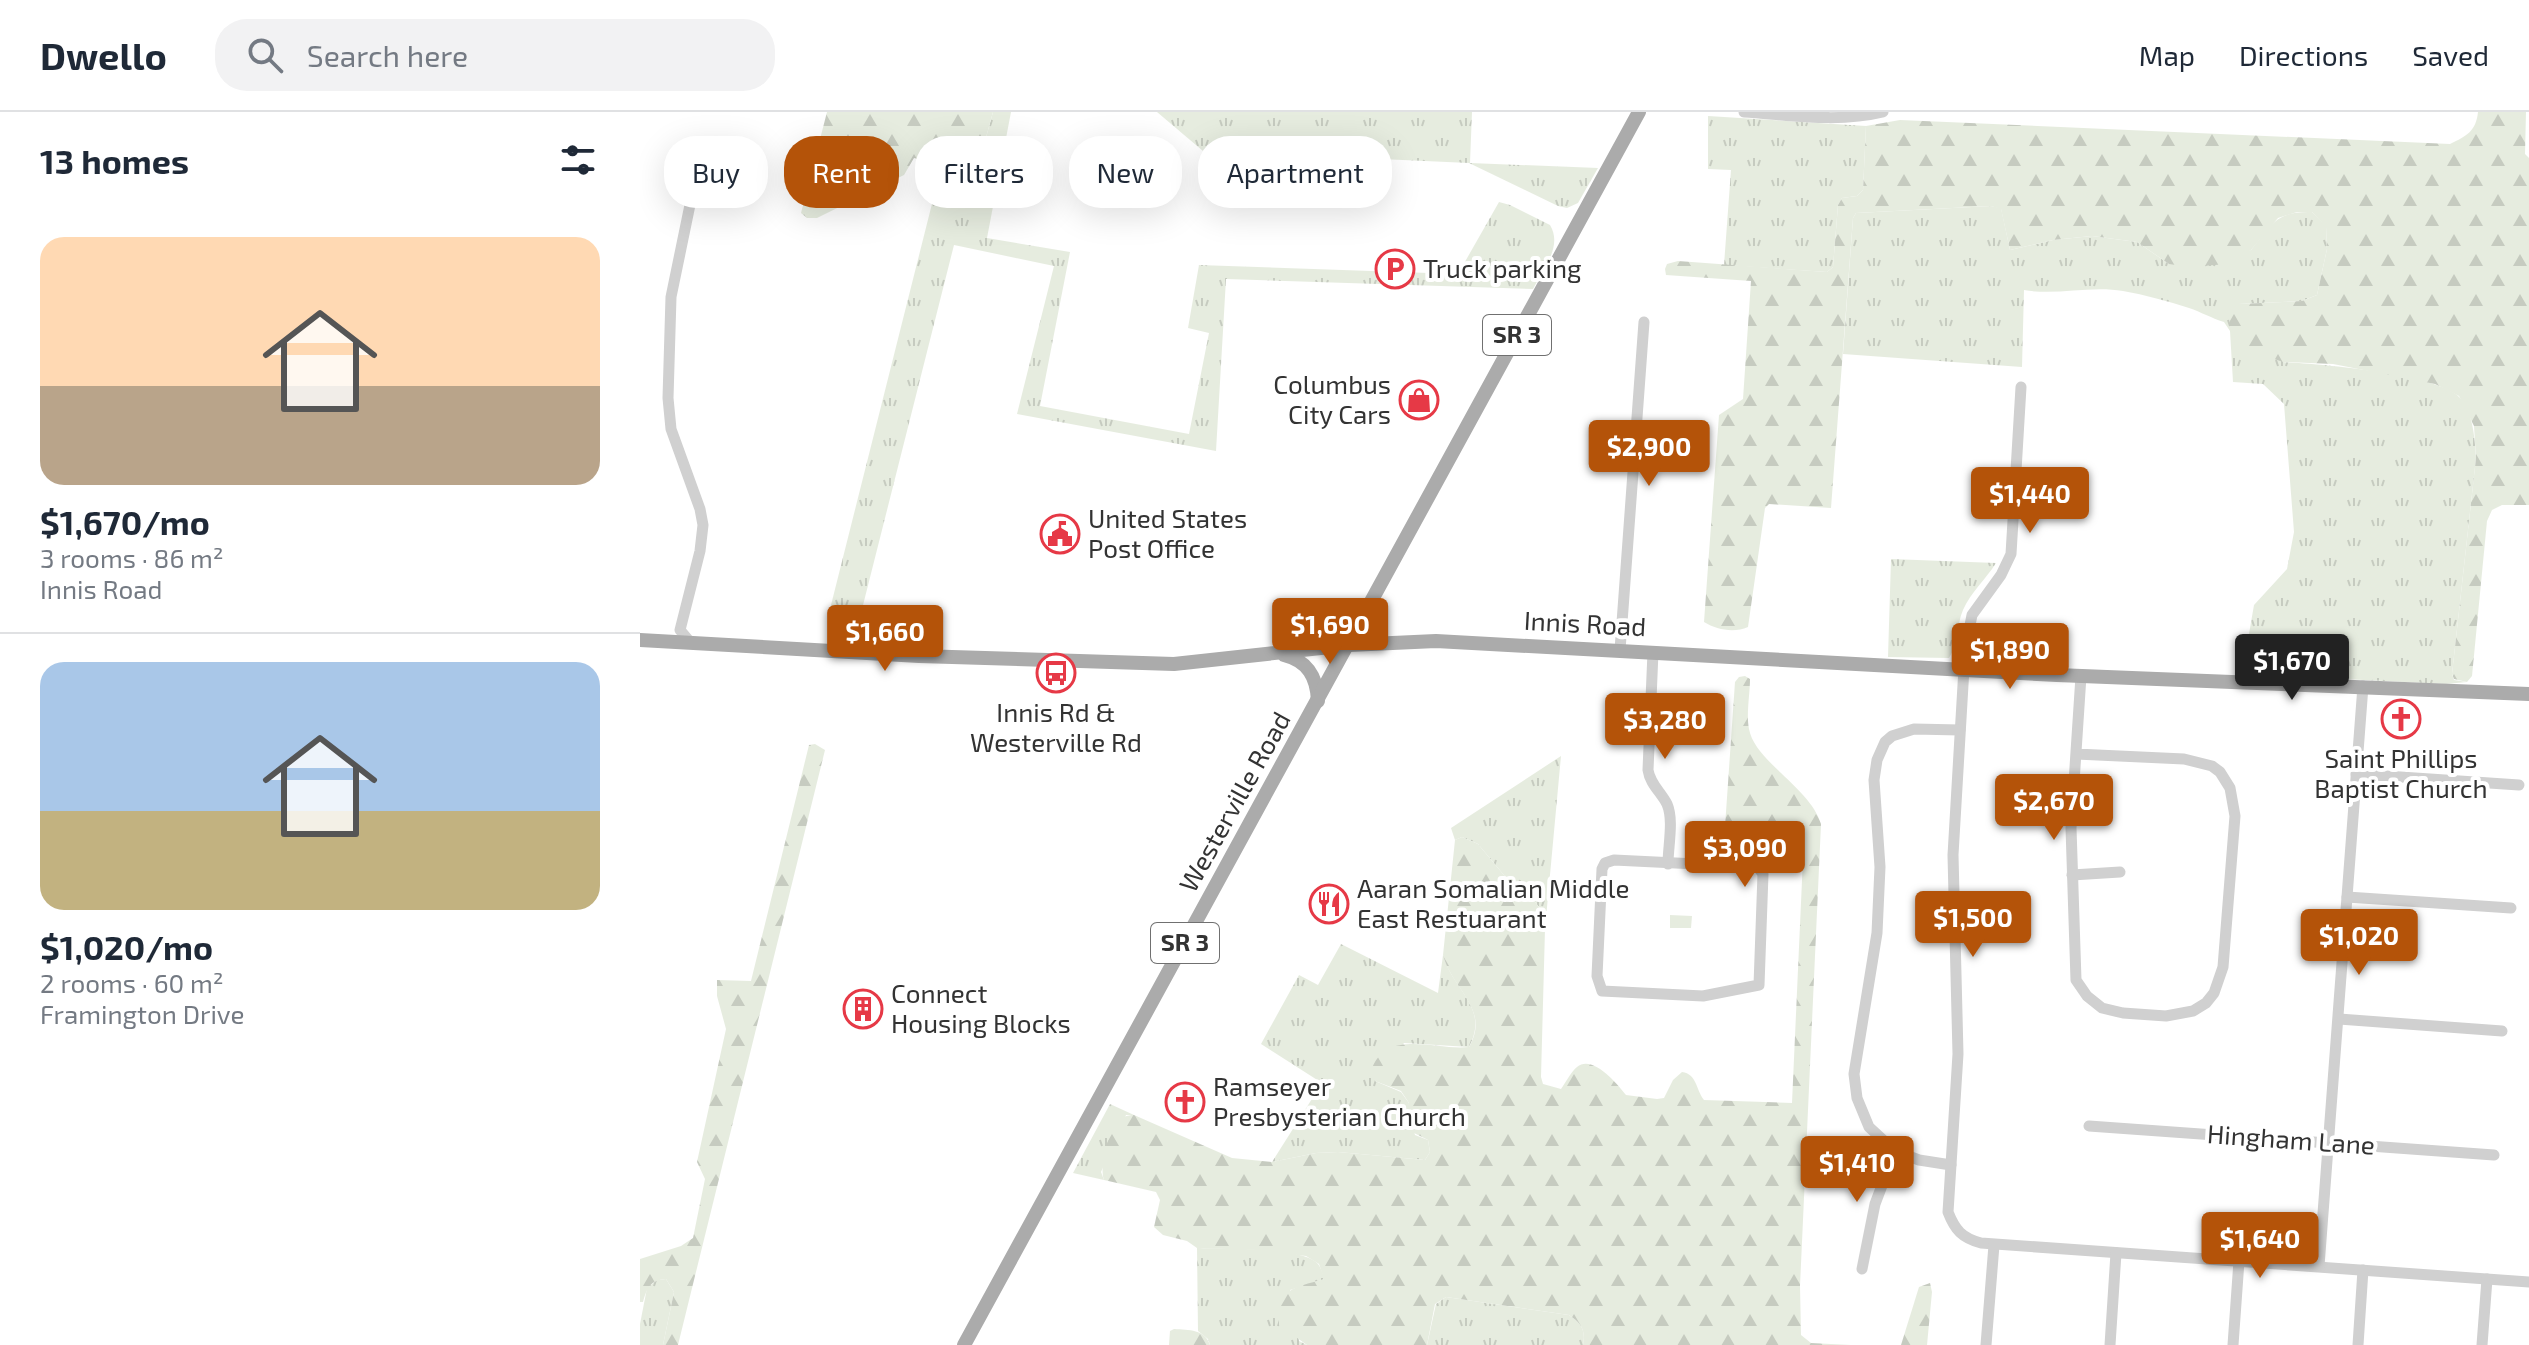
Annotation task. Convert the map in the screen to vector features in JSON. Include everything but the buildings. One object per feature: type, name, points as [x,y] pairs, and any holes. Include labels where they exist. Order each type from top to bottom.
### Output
[{"type":"main road","name":"Westerville Road","points":[[964,1345],[1639,112]]},
{"type":"main road","name":"Innis Road","points":[[640,640],[833,652],[1174,664],[1349,645],[1436,641],[2081,676],[2529,694]]},
{"type":"main road","points":[[1280,654],[1295,658],[1314,677],[1318,701]]},
{"type":"street","points":[[1744,112],[1842,118],[1883,112]]},
{"type":"street","points":[[689,208],[671,297],[668,398],[669,420],[703,525],[700,551],[680,630],[690,642]]},
{"type":"street","points":[[1620,650],[1644,322]]},
{"type":"street","points":[[2021,387],[2011,554],[2001,575],[1972,615],[1965,651],[1953,855],[1958,1054],[1948,1212],[1954,1227],[1965,1238],[1994,1245],[2529,1282]]},
{"type":"street","points":[[1653,652],[1648,770],[1650,780],[1669,811],[1668,864]]},
{"type":"street","points":[[2076,754],[2198,762],[2220,772],[2230,788],[2235,816],[2223,967],[2214,993],[2193,1011],[2166,1016],[2102,1008],[2087,996],[2076,980],[2071,828],[2081,676]]},
{"type":"street","points":[[2319,1266],[2363,686]]},
{"type":"street","points":[[1951,1165],[1919,1160],[1895,1151],[1869,1127],[1857,1098],[1854,1074],[1877,933],[1880,867],[1874,780],[1877,760],[1885,742],[1892,736],[1914,729],[1960,730]]},
{"type":"street","points":[[2356,774],[2519,785]]},
{"type":"street","points":[[1614,860],[1668,864],[1758,867],[1763,874],[1759,985],[1703,996],[1607,993],[1598,986],[1602,869],[1605,863],[1614,860]]},
{"type":"street","points":[[2072,875],[2120,872]]},
{"type":"street","points":[[2347,897],[2511,908]]},
{"type":"street","points":[[2339,1019],[2502,1031]]},
{"type":"street","name":"Hingham Lane","points":[[2089,1126],[2494,1155]]},
{"type":"street","points":[[1862,1269],[1875,1204],[1895,1151]]},
{"type":"street","points":[[1986,1345],[1994,1245]]},
{"type":"street","points":[[2110,1345],[2116,1253]]},
{"type":"street","points":[[2233,1345],[2239,1261]]},
{"type":"street","points":[[2358,1345],[2363,1270]]},
{"type":"street","points":[[2482,1345],[2487,1279]]},
{"type":"green space","points":[[827,112],[993,112],[986,136],[915,136],[915,158],[899,177],[899,136],[821,136]]},
{"type":"green space","points":[[993,112],[1011,112],[1006,136],[986,136]]},
{"type":"green space","points":[[1157,112],[1472,112],[1470,163],[1598,168],[1578,203],[1567,208],[1469,163],[1392,160],[1392,136],[1198,136],[1198,147]]},
{"type":"green space","points":[[2478,112],[2526,112],[2525,154],[2529,158],[2529,505],[2502,505],[2492,510],[2487,521],[2472,676],[2467,682],[2454,679],[2452,674],[2476,458],[2474,426],[2459,396],[2435,384],[2333,364],[2283,362],[2240,347],[2230,331],[2230,314],[2239,304],[2302,301],[2317,295],[2327,249],[2326,227],[2312,212],[2297,212],[2278,218],[2251,250],[2227,264],[2190,267],[2169,264],[2137,242],[2092,236],[2053,240],[2010,250],[2001,209],[1991,206],[1856,213],[1853,218],[1831,508],[1769,504],[1765,508],[1748,627],[1726,630],[1704,622],[1719,415],[1743,399],[1751,281],[1666,275],[1665,269],[1667,264],[1678,261],[1827,272],[1833,267],[1838,205],[1842,198],[1857,196],[1863,190],[1866,126],[1900,120],[2450,144],[2470,132]]},
{"type":"green space","points":[[1708,116],[1866,126],[1863,190],[1857,196],[1842,198],[1838,205],[1833,267],[1827,272],[1724,265],[1731,170],[1708,169]]},
{"type":"green space","points":[[1499,202],[1550,225],[1553,249],[1533,289],[1226,279],[1216,451],[1017,414],[1054,266],[954,245],[859,621],[828,617],[931,208],[993,208],[987,238],[1070,252],[1040,406],[1189,434],[1209,333],[1188,328],[1199,265],[1458,274]]},
{"type":"green space","points":[[802,208],[837,208],[817,218],[807,218],[801,213]]},
{"type":"green space","points":[[2001,208],[2010,250],[2053,240],[2092,236],[2137,242],[2169,264],[2251,250],[2276,221],[2290,214],[2312,212],[2326,226],[2327,249],[2317,295],[2302,301],[2239,304],[2283,362],[2400,375],[2443,387],[2457,395],[2467,408],[2476,458],[2452,674],[2454,680],[2467,682],[2446,684],[2242,674],[2254,605],[2287,569],[2294,532],[2284,404],[2263,384],[2233,382],[2230,331],[2224,322],[2181,305],[2123,291],[2024,290],[2022,367],[1843,354],[1853,218],[1856,213]]},
{"type":"green space","points":[[1891,559],[1996,563],[1963,610],[1949,658],[1888,657]]},
{"type":"green space","points":[[1745,676],[1750,679],[1748,723],[1753,741],[1806,798],[1821,824],[1800,1286],[1801,1335],[1811,1343],[1851,1345],[1583,1345],[1582,1327],[1569,1315],[1446,1297],[1435,1304],[1427,1345],[1307,1345],[1279,1325],[1280,1312],[1290,1291],[1324,1279],[1319,1264],[1306,1256],[1197,1248],[1187,1241],[1163,1235],[1154,1227],[1160,1200],[1156,1192],[1104,1180],[1103,1159],[1110,1135],[1118,1121],[1131,1115],[1232,1158],[1272,1162],[1338,1152],[1425,1160],[1430,1152],[1428,1140],[1404,1128],[1400,1118],[1409,1103],[1401,1091],[1375,1081],[1371,1071],[1378,1058],[1388,1049],[1413,1044],[1469,1047],[1475,1034],[1473,1010],[1443,955],[1455,840],[1462,837],[1478,844],[1503,874],[1532,898],[1542,911],[1545,929],[1543,1084],[1561,1089],[1577,1067],[1590,1064],[1604,1072],[1626,1095],[1664,1098],[1673,1080],[1682,1072],[1691,1076],[1704,1100],[1792,1103],[1803,858],[1799,853],[1729,848],[1724,841],[1735,682]]},
{"type":"green space","points":[[815,744],[825,750],[678,1345],[663,1345],[674,1292],[666,1279],[656,1281],[640,1302],[640,1259],[681,1246],[693,1238],[705,1179],[697,1162],[726,1029],[717,996],[717,980],[751,981],[809,745]]},
{"type":"green space","points":[[1561,756],[1545,929],[1542,911],[1532,898],[1503,874],[1478,844],[1462,837],[1455,840],[1451,828]]},
{"type":"green space","points":[[1670,915],[1692,916],[1691,928],[1670,928]]},
{"type":"green space","points":[[1341,944],[1438,993],[1443,955],[1473,1010],[1474,1033],[1469,1047],[1404,1043],[1375,1081],[1401,1092],[1409,1103],[1415,1135],[1428,1140],[1430,1152],[1425,1160],[1338,1152],[1272,1162],[1322,1083],[1261,1044],[1299,975],[1318,985]]},
{"type":"green space","points":[[1110,1104],[1134,1115],[1126,1115],[1101,1172],[1104,1180],[1073,1173]]},
{"type":"green space","points":[[1197,1248],[1277,1251],[1316,1262],[1325,1279],[1290,1290],[1299,1341],[1307,1345],[1210,1345],[1198,1331]]},
{"type":"green space","points":[[666,1279],[674,1292],[663,1345],[640,1345],[640,1324],[647,1288],[657,1280]]},
{"type":"green space","points":[[1930,1283],[1932,1292],[1927,1345],[1901,1345],[1919,1287]]},
{"type":"green space","points":[[1446,1297],[1569,1315],[1582,1327],[1583,1345],[1427,1345],[1436,1304]]},
{"type":"green space","points":[[1170,1331],[1200,1333],[1210,1345],[1169,1345]]},
{"type":"place","name":"Truck parking","points":[[1395,269]]},
{"type":"place","name":"Columbus City Cars","points":[[1419,400]]},
{"type":"place","name":"United States Post Office","points":[[1060,534]]},
{"type":"place","name":"Innis Rd & Westerville Rd","points":[[1056,673]]},
{"type":"place","name":"Saint Phillips Baptist Church","points":[[2401,719]]},
{"type":"place","name":"Aaran Somalian Middle East Restuarant","points":[[1329,904]]},
{"type":"place","name":"Connect Housing Blocks","points":[[863,1009]]},
{"type":"place","name":"Ramseyer Presbysterian Church","points":[[1185,1102]]}]
